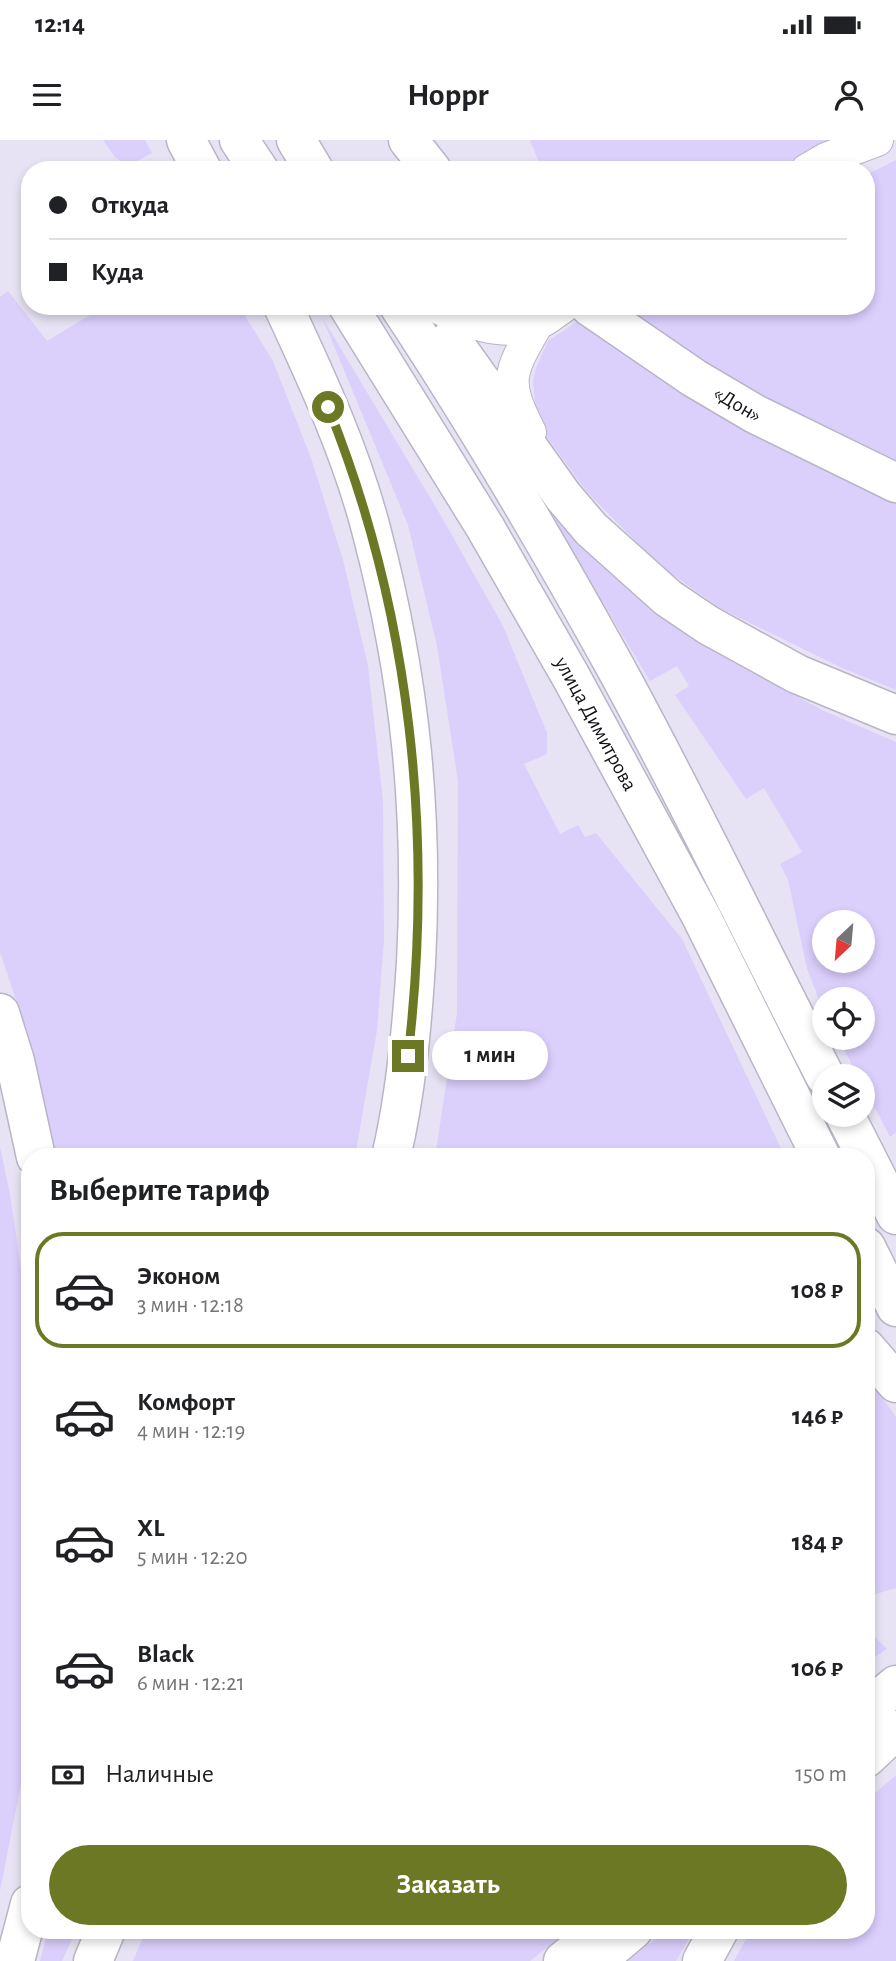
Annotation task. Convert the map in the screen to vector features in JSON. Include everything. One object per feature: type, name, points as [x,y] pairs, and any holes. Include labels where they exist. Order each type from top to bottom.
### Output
[{"type":"highway","points":[[186,140],[197,161]]},
{"type":"highway","points":[[239,140],[253,161]]},
{"type":"highway","points":[[408,140],[425,161]]},
{"type":"highway","points":[[286,315],[337,429],[372,531],[409,714],[418,816],[419,897],[413,1010],[405,1079],[393,1148]]},
{"type":"highway","name":"улица Димитрова","points":[[354,315],[478,516],[570,675],[701,916],[817,1148]]},
{"type":"highway","name":"улица Димитрова","points":[[405,315],[452,386],[612,662],[721,869],[819,1064]]},
{"type":"highway","points":[[434,315],[563,496],[591,529],[668,598],[708,625],[797,674],[896,715]]},
{"type":"highway","name":"«Дон»","points":[[601,315],[630,336],[755,414],[896,483]]},
{"type":"highway","points":[[0,1013],[15,1061],[34,1148]]},
{"type":"highway","points":[[851,1127],[862,1148]]},
{"type":"highway","points":[[875,1174],[896,1215]]},
{"type":"highway","points":[[875,1265],[896,1307]]},
{"type":"highway","points":[[875,1358],[896,1383]]},
{"type":"highway","points":[[875,1730],[884,1709]]},
{"type":"highway","points":[[875,1734],[884,1709]]},
{"type":"highway","points":[[15,1961],[21,1938]]},
{"type":"highway","points":[[93,1961],[102,1939]]},
{"type":"highway","points":[[563,1961],[590,1939]]},
{"type":"highway","points":[[596,1961],[622,1939]]},
{"type":"highway","points":[[702,1961],[714,1939]]},
{"type":"street","points":[[823,161],[877,140]]},
{"type":"street","points":[[454,315],[472,324],[506,330],[537,324],[550,315]]},
{"type":"street","points":[[537,324],[516,361],[511,389],[520,414],[563,496]]},
{"type":"shaded area","points":[[103,140],[145,140],[152,153],[137,161],[120,161]]},
{"type":"shaded area","points":[[530,140],[852,140],[803,161],[538,161]]},
{"type":"shaded area","points":[[896,160],[896,690],[840,667],[720,608],[659,565],[587,492],[544,433],[535,404],[533,380],[548,341],[587,315],[875,315],[875,170]]},
{"type":"shaded area","points":[[8,291],[21,308],[21,315],[27,315],[47,341],[90,315],[245,315],[273,361],[311,458],[343,560],[368,666],[383,801],[384,940],[377,1030],[357,1148],[54,1148],[24,1024],[0,952],[0,297]]},
{"type":"shaded area","points":[[322,317],[444,521],[503,626],[547,733],[547,754],[524,764],[560,834],[578,825],[585,837],[596,833],[682,939],[781,1148],[436,1148],[457,1013],[458,781],[437,646],[408,525]]},
{"type":"shaded area","points":[[558,517],[608,572],[663,619],[734,663],[822,710],[896,742],[896,1132],[890,1137],[875,1108],[875,1064],[852,1064],[844,1050],[875,1050],[875,987],[814,987],[807,969],[788,880],[780,864],[802,852],[764,788],[746,799],[675,695],[689,686],[677,666],[650,681],[554,521]]},
{"type":"shaded area","points":[[0,1147],[21,1269],[21,1784],[0,1891]]},
{"type":"shaded area","points":[[875,1387],[896,1417],[896,1588],[875,1594]]},
{"type":"shaded area","points":[[875,1637],[887,1649],[875,1657]]},
{"type":"shaded area","points":[[896,1775],[896,1961],[734,1961],[746,1939],[875,1939],[875,1793]]},
{"type":"shaded area","points":[[46,1939],[72,1939],[62,1961],[40,1961]]},
{"type":"shaded area","points":[[142,1939],[558,1939],[530,1961],[133,1961]]},
{"type":"shaded area","points":[[656,1939],[689,1939],[676,1961],[628,1961]]},
{"type":"route","points":[[328,407],[372,531],[409,714],[416,779],[419,897],[408,1056]]}]
